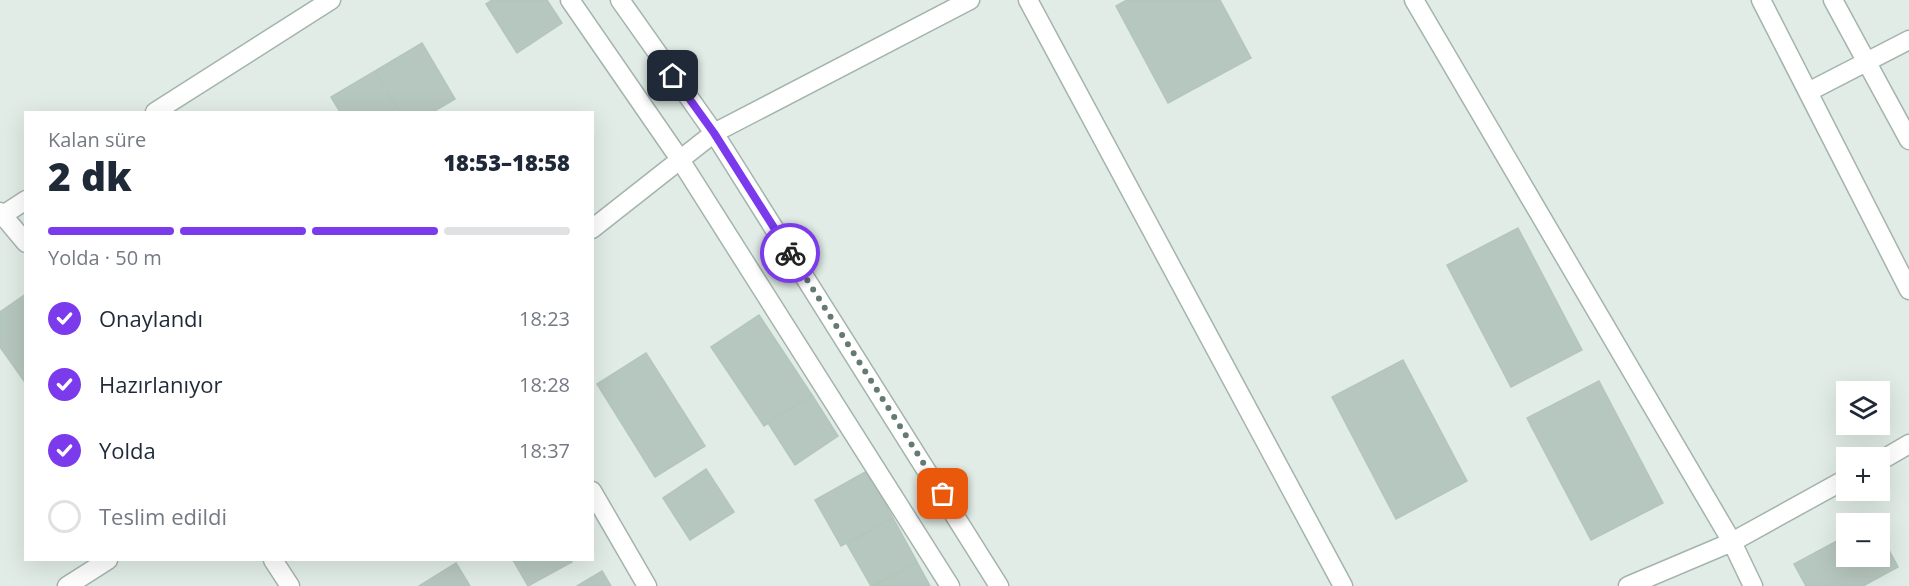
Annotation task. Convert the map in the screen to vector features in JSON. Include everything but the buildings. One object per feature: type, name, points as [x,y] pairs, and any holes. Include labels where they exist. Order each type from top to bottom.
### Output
[{"type":"street","points":[[157,111],[332,0]]},
{"type":"street","points":[[570,0],[679,158],[950,586]]},
{"type":"street","points":[[620,0],[714,133],[999,586]]},
{"type":"street","points":[[594,227],[679,158],[714,133],[970,0]]},
{"type":"street","points":[[1028,0],[1343,586]]},
{"type":"street","points":[[1414,0],[1732,542],[1753,586]]},
{"type":"street","points":[[1761,0],[1909,290]]},
{"type":"street","points":[[1833,0],[1909,140]]},
{"type":"street","points":[[1808,92],[1909,40]]},
{"type":"street","points":[[24,201],[1,215],[24,241]]},
{"type":"street","points":[[1890,455],[1909,444]]},
{"type":"street","points":[[1628,586],[1732,542],[1836,485]]},
{"type":"street","points":[[594,495],[647,586]]},
{"type":"street","points":[[67,586],[106,561]]},
{"type":"street","points":[[274,561],[290,586]]},
{"type":"way so far","points":[[790,253],[943,494]]},
{"type":"route","points":[[673,76],[714,133],[790,253]]}]
